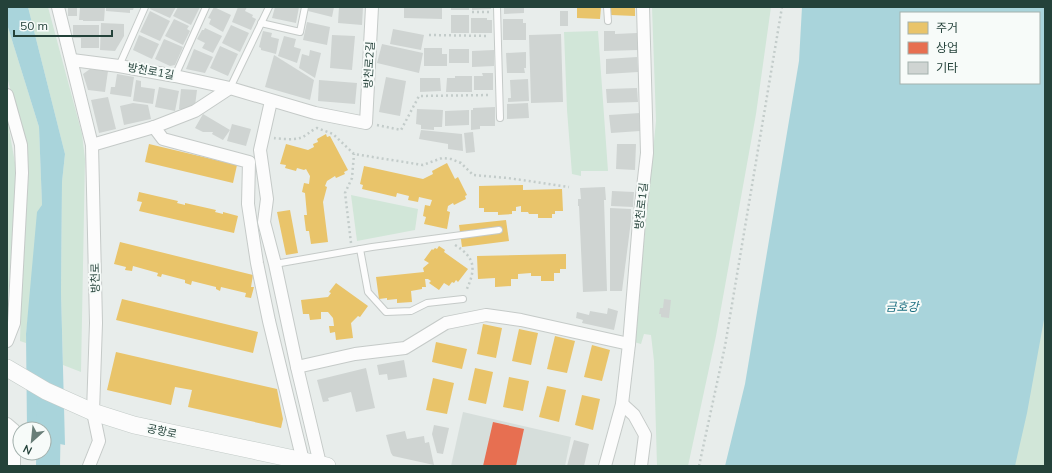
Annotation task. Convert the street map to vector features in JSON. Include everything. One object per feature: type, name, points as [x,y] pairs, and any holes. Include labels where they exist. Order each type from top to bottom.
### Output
[{"type":"main road","name":"공항로","points":[[7,368],[46,391],[94,412],[134,425],[324,465]]},
{"type":"street","name":"방천로","points":[[58,7],[92,145],[96,323],[94,412],[99,441],[89,466]]},
{"type":"street","name":"방천로2길","points":[[366,123],[372,7]]},
{"type":"street","name":"방천로1길","points":[[605,466],[622,404],[647,153],[642,7]]},
{"type":"street","name":"방천로1길","points":[[72,60],[119,66],[175,76],[230,88],[315,113],[366,123]]},
{"type":"street","points":[[92,145],[154,127],[195,111],[230,88]]},
{"type":"street","points":[[7,95],[20,145],[22,173],[14,323],[7,341]]},
{"type":"street","points":[[271,101],[260,150],[267,198],[264,222],[275,264],[297,367],[324,465]]},
{"type":"street","points":[[154,127],[164,139],[249,162],[248,204],[257,262],[269,321],[303,461]]},
{"type":"street","points":[[297,367],[355,354],[405,348],[446,323],[486,315],[521,320],[629,344]]},
{"type":"street","points":[[622,404],[634,415],[645,435],[641,466]]},
{"type":"street","points":[[7,424],[14,430],[14,466]]},
{"type":"lane","points":[[119,66],[145,7]]},
{"type":"lane","points":[[175,76],[206,7]]},
{"type":"lane","points":[[230,88],[269,7]]},
{"type":"lane","points":[[261,23],[300,32],[305,7]]},
{"type":"lane","points":[[607,7],[608,21]]},
{"type":"lane","points":[[497,9],[500,118]]},
{"type":"lane","points":[[275,264],[352,250],[499,230]]},
{"type":"lane","points":[[360,249],[368,292],[386,312],[411,311],[427,303],[463,299]]},
{"type":"path","points":[[699,466],[725,346],[782,7]]},
{"type":"path","points":[[472,12],[497,9]]},
{"type":"path","points":[[428,35],[498,36]]},
{"type":"path","points":[[366,123],[401,130],[419,96],[499,95]]},
{"type":"path","points":[[263,135],[279,139],[300,139],[316,128],[333,134],[354,154],[423,165],[442,158],[451,159],[461,163],[473,175],[508,178],[569,187]]},
{"type":"path","points":[[352,250],[345,193],[352,178],[354,154]]},
{"type":"path","points":[[442,238],[465,251],[472,260],[472,271],[463,299]]},
{"type":"shaded area","points":[[463,412],[571,437],[565,466],[451,466]]},
{"type":"green space","points":[[28,7],[48,7],[82,134],[85,159],[81,372],[63,365],[61,292],[62,182],[65,154]]},
{"type":"green space","points":[[652,7],[771,7],[756,114],[716,336],[688,466],[657,466],[654,361],[651,335],[644,334],[641,344],[634,342],[656,121]]},
{"type":"green space","points":[[7,24],[39,127],[42,205],[26,343],[20,341],[26,159],[22,132],[7,77]]},
{"type":"green space","points":[[598,31],[608,171],[581,171],[581,176],[572,174],[567,110],[564,32]]},
{"type":"green space","points":[[7,118],[17,174],[7,313]]},
{"type":"green space","points":[[351,195],[418,209],[415,230],[357,241]]},
{"type":"green space","points":[[1045,258],[1045,466],[1003,466]]},
{"type":"water","points":[[7,7],[28,7],[65,154],[62,182],[61,292],[65,445],[52,443],[52,421],[27,421],[26,334],[37,212],[42,205],[39,127],[7,24]]},
{"type":"water","name":"금호강","points":[[802,7],[1045,7],[1045,314],[1027,413],[1015,466],[725,466],[745,384],[799,61]]},
{"type":"building: 주거","points":[[577,7],[601,7],[600,19],[577,18]]},
{"type":"building: 주거","points":[[611,7],[635,7],[635,16],[611,15]]},
{"type":"building: 주거","points":[[326,134],[327,137],[330,136],[348,170],[344,172],[345,174],[336,178],[335,176],[327,181],[325,186],[327,187],[323,202],[328,242],[311,244],[309,231],[306,231],[304,215],[307,215],[305,193],[302,192],[304,183],[309,184],[310,176],[306,169],[304,170],[297,168],[296,171],[285,168],[286,165],[280,164],[286,144],[308,150],[314,147],[313,144],[318,142],[317,139]]},
{"type":"building: 주거","points":[[149,144],[237,165],[233,183],[145,162]]},
{"type":"building: 주거","points":[[447,163],[455,179],[458,177],[467,195],[465,196],[466,199],[454,205],[453,203],[448,206],[447,211],[450,212],[447,229],[424,224],[426,217],[423,216],[425,205],[430,206],[432,200],[419,197],[418,202],[408,200],[409,196],[397,193],[396,197],[362,189],[363,185],[360,184],[364,166],[423,179],[433,174],[432,171]]},
{"type":"building: 주거","points":[[523,185],[523,190],[562,189],[563,211],[555,211],[555,214],[552,214],[552,218],[538,218],[538,214],[521,212],[521,206],[516,207],[516,211],[512,211],[512,214],[498,215],[498,212],[484,212],[484,208],[479,208],[479,186]]},
{"type":"building: 주거","points":[[139,192],[178,201],[177,203],[185,205],[185,203],[216,210],[215,212],[223,214],[223,212],[238,216],[234,233],[139,211],[142,202],[137,201]]},
{"type":"building: 주거","points":[[290,210],[298,253],[286,255],[277,212]]},
{"type":"building: 주거","points":[[506,220],[509,241],[462,247],[459,225]]},
{"type":"building: 주거","points":[[120,242],[253,275],[251,287],[254,287],[251,298],[245,297],[246,293],[221,287],[220,291],[216,289],[216,287],[192,281],[191,285],[185,283],[185,280],[162,274],[161,277],[157,276],[158,273],[133,266],[132,271],[125,270],[126,267],[114,264]]},
{"type":"building: 주거","points":[[439,246],[445,250],[444,252],[468,269],[458,282],[456,280],[449,286],[444,283],[439,290],[429,283],[431,281],[425,279],[426,287],[411,291],[412,302],[397,303],[397,299],[379,299],[376,277],[424,272],[423,268],[429,263],[424,260],[432,249],[437,249]]},
{"type":"building: 주거","points":[[566,254],[566,269],[560,269],[560,273],[554,273],[554,281],[541,281],[541,276],[531,276],[531,273],[518,274],[518,279],[511,279],[511,286],[495,287],[495,278],[478,279],[477,256]]},
{"type":"building: 주거","points":[[336,283],[368,306],[360,317],[358,316],[351,323],[353,338],[336,340],[335,332],[330,333],[329,326],[334,326],[333,318],[328,312],[321,312],[321,319],[310,320],[309,314],[303,314],[301,300],[328,297],[331,293],[329,292]]},
{"type":"building: 주거","points":[[122,299],[258,332],[253,353],[116,320]]},
{"type":"building: 주거","points":[[483,324],[502,328],[496,358],[477,354]]},
{"type":"building: 주거","points":[[519,329],[538,333],[531,365],[512,361]]},
{"type":"building: 주거","points":[[555,336],[575,341],[567,373],[547,369]]},
{"type":"building: 주거","points":[[436,342],[467,349],[462,369],[432,362]]},
{"type":"building: 주거","points":[[592,345],[610,350],[602,381],[584,377]]},
{"type":"building: 주거","points":[[116,352],[277,389],[283,419],[281,428],[188,407],[192,390],[175,387],[171,405],[107,390]]},
{"type":"building: 주거","points":[[475,368],[493,372],[486,404],[468,400]]},
{"type":"building: 주거","points":[[509,377],[529,381],[523,411],[503,407]]},
{"type":"building: 주거","points":[[433,378],[454,383],[447,414],[426,410]]},
{"type":"building: 주거","points":[[547,386],[566,390],[559,422],[539,417]]},
{"type":"building: 주거","points":[[582,395],[600,399],[593,430],[575,425]]},
{"type":"building: 상업","points":[[493,422],[524,429],[516,466],[483,466]]},
{"type":"building: 기타","points":[[68,7],[77,7],[77,16],[68,16]]},
{"type":"building: 기타","points":[[80,7],[105,7],[104,21],[79,20]]},
{"type":"building: 기타","points":[[106,7],[134,7],[133,10],[130,10],[130,13],[106,11]]},
{"type":"building: 기타","points":[[151,7],[176,7],[170,18],[150,9]]},
{"type":"building: 기타","points":[[178,7],[200,7],[191,25],[173,16]]},
{"type":"building: 기타","points":[[214,7],[231,15],[223,32],[209,24],[211,19],[208,18]]},
{"type":"building: 기타","points":[[238,7],[247,7],[245,11],[253,15],[252,17],[256,19],[251,30],[232,22]]},
{"type":"building: 기타","points":[[275,7],[299,7],[296,23],[272,18]]},
{"type":"building: 기타","points":[[309,7],[334,7],[332,17],[308,11]]},
{"type":"building: 기타","points":[[339,7],[363,7],[362,25],[338,23]]},
{"type":"building: 기타","points":[[404,7],[442,7],[442,19],[404,18]]},
{"type":"building: 기타","points":[[451,7],[469,7],[469,10],[451,10]]},
{"type":"building: 기타","points":[[472,7],[491,7],[491,9],[472,10]]},
{"type":"building: 기타","points":[[504,7],[524,7],[524,13],[504,14]]},
{"type":"building: 기타","points":[[150,11],[170,21],[160,41],[140,32]]},
{"type":"building: 기타","points":[[560,11],[568,11],[568,26],[560,26]]},
{"type":"building: 기타","points":[[451,15],[469,15],[469,33],[451,33]]},
{"type":"building: 기타","points":[[471,18],[487,18],[487,20],[492,20],[492,33],[471,33]]},
{"type":"building: 기타","points":[[174,19],[189,26],[187,29],[190,31],[183,45],[165,36]]},
{"type":"building: 기타","points":[[503,19],[523,19],[523,23],[526,23],[526,40],[503,40]]},
{"type":"building: 기타","points":[[307,22],[330,27],[327,45],[303,40]]},
{"type":"building: 기타","points":[[101,23],[124,24],[124,36],[115,51],[100,50]]},
{"type":"building: 기타","points":[[73,25],[99,25],[99,48],[81,48],[81,38],[73,38]]},
{"type":"building: 기타","points":[[231,25],[249,33],[240,52],[222,43]]},
{"type":"building: 기타","points":[[205,28],[222,36],[213,53],[202,48],[205,43],[197,39],[202,30]]},
{"type":"building: 기타","points":[[393,29],[424,35],[421,50],[390,44]]},
{"type":"building: 기타","points":[[263,31],[272,33],[271,37],[279,39],[276,54],[261,50],[259,47]]},
{"type":"building: 기타","points":[[604,31],[615,31],[615,34],[637,33],[638,50],[604,51]]},
{"type":"building: 기타","points":[[561,34],[563,102],[531,103],[529,35]]},
{"type":"building: 기타","points":[[139,35],[159,44],[152,59],[133,50]]},
{"type":"building: 기타","points":[[332,35],[355,36],[352,70],[330,68]]},
{"type":"building: 기타","points":[[284,36],[296,39],[294,47],[301,49],[297,63],[278,56]]},
{"type":"building: 기타","points":[[164,39],[183,47],[175,65],[170,66],[155,59]]},
{"type":"building: 기타","points":[[382,44],[423,53],[419,73],[377,63]]},
{"type":"building: 기타","points":[[220,46],[238,54],[228,76],[210,68]]},
{"type":"building: 기타","points":[[424,48],[442,48],[442,54],[447,54],[447,66],[424,66]]},
{"type":"building: 기타","points":[[194,49],[213,57],[205,73],[186,69]]},
{"type":"building: 기타","points":[[449,49],[469,49],[469,63],[449,63]]},
{"type":"building: 기타","points":[[310,50],[321,53],[315,78],[299,68],[302,54],[309,56]]},
{"type":"building: 기타","points":[[494,50],[494,66],[472,67],[472,51]]},
{"type":"building: 기타","points":[[526,52],[526,68],[524,68],[525,73],[507,73],[506,53]]},
{"type":"building: 기타","points":[[274,55],[314,80],[310,100],[265,87]]},
{"type":"building: 기타","points":[[637,57],[638,72],[606,74],[606,59]]},
{"type":"building: 기타","points":[[90,69],[108,71],[105,92],[88,90],[83,74]]},
{"type":"building: 기타","points":[[482,73],[493,73],[493,90],[474,90],[474,76],[483,76]]},
{"type":"building: 기타","points":[[117,74],[134,77],[131,97],[110,94],[111,87],[115,87]]},
{"type":"building: 기타","points":[[455,76],[472,76],[472,92],[446,92],[447,78],[455,78]]},
{"type":"building: 기타","points":[[386,77],[406,81],[400,116],[379,112]]},
{"type":"building: 기타","points":[[420,78],[440,78],[441,91],[420,92]]},
{"type":"building: 기타","points":[[528,79],[529,101],[508,102],[508,98],[511,98],[510,80]]},
{"type":"building: 기타","points":[[136,80],[141,81],[141,87],[155,89],[153,104],[133,101]]},
{"type":"building: 기타","points":[[319,80],[357,83],[355,104],[318,101]]},
{"type":"building: 기타","points":[[159,87],[179,91],[175,111],[155,107]]},
{"type":"building: 기타","points":[[637,88],[638,102],[607,103],[606,89]]},
{"type":"building: 기타","points":[[181,89],[197,90],[195,106],[185,110],[179,109]]},
{"type":"building: 기타","points":[[108,97],[116,129],[99,133],[91,100]]},
{"type":"building: 기타","points":[[133,103],[148,105],[151,119],[124,125],[120,106]]},
{"type":"building: 기타","points":[[528,103],[529,118],[507,119],[507,104]]},
{"type":"building: 기타","points":[[495,107],[495,126],[480,126],[480,129],[471,130],[471,110],[473,110],[473,108]]},
{"type":"building: 기타","points":[[417,109],[443,110],[442,127],[434,127],[434,130],[421,129],[421,125],[416,124]]},
{"type":"building: 기타","points":[[469,110],[469,125],[445,126],[445,111]]},
{"type":"building: 기타","points":[[640,113],[640,131],[611,133],[609,115]]},
{"type":"building: 기타","points":[[203,114],[230,130],[223,140],[212,134],[213,132],[203,132],[195,128]]},
{"type":"building: 기타","points":[[232,124],[251,129],[246,146],[227,141]]},
{"type":"building: 기타","points":[[421,130],[462,134],[463,151],[448,149],[448,144],[419,139]]},
{"type":"building: 기타","points":[[473,132],[475,152],[466,153],[464,133]]},
{"type":"building: 기타","points":[[617,144],[636,144],[635,170],[616,169]]},
{"type":"building: 기타","points":[[605,187],[606,200],[604,200],[607,291],[583,292],[578,206],[578,199],[581,199],[580,188]]},
{"type":"building: 기타","points":[[612,191],[634,192],[633,207],[611,206]]},
{"type":"building: 기타","points":[[610,208],[631,209],[631,221],[622,291],[610,291]]},
{"type":"building: 기타","points":[[664,299],[671,300],[669,318],[661,317],[661,314],[659,314],[660,308],[663,308]]},
{"type":"building: 기타","points":[[608,308],[618,311],[614,330],[582,323],[583,320],[576,318],[577,312],[589,315],[590,311],[607,314]]},
{"type":"building: 기타","points":[[404,360],[407,377],[388,380],[387,374],[379,375],[377,365]]},
{"type":"building: 기타","points":[[366,368],[375,408],[356,412],[351,392],[328,398],[329,401],[323,402],[317,380]]},
{"type":"building: 기타","points":[[434,425],[449,428],[443,454],[437,453],[432,434]]},
{"type":"building: 기타","points":[[405,431],[407,439],[424,436],[425,443],[429,442],[434,465],[393,456],[386,435]]},
{"type":"building: 기타","points":[[574,440],[589,444],[584,466],[567,466]]},
{"type":"waterway","points":[[48,466],[49,408]]}]
